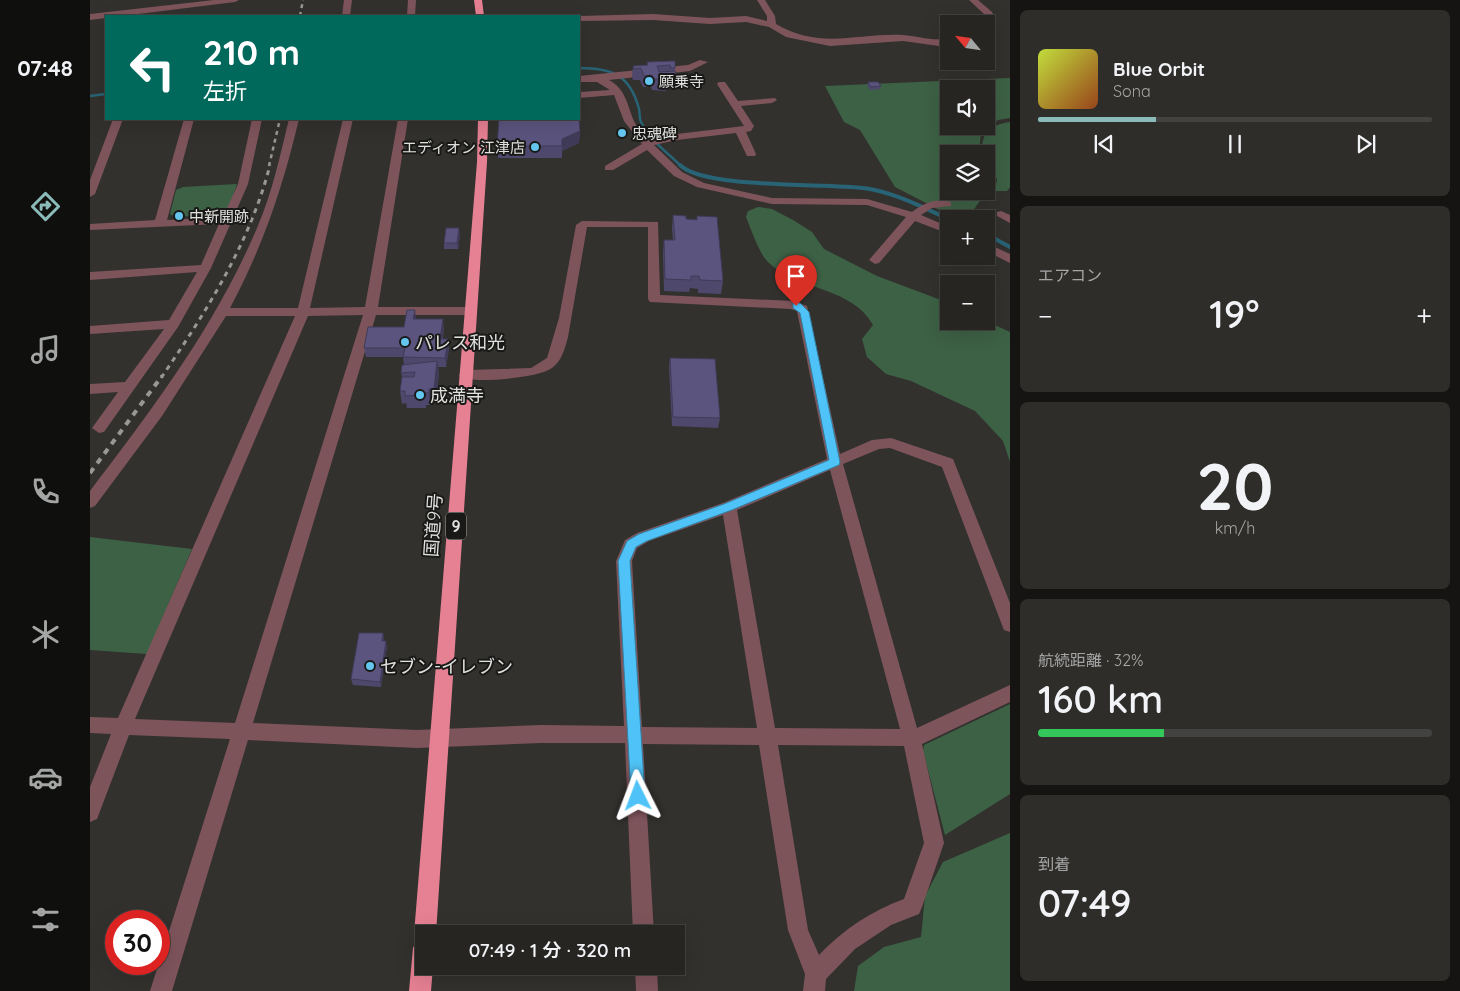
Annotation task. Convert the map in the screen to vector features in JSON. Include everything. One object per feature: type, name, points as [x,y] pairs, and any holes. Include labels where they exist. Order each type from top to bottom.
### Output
[{"type":"highway","points":[[478,0],[480,15]]},
{"type":"highway","name":"国道9号","points":[[426,925],[482,162],[483,120]]},
{"type":"highway","points":[[420,991],[421,975]]},
{"type":"street","points":[[90,16],[235,0]]},
{"type":"street","points":[[346,15],[348,0]]},
{"type":"street","points":[[411,15],[412,0]]},
{"type":"street","points":[[761,0],[771,16],[772,25]]},
{"type":"street","points":[[972,0],[988,15]]},
{"type":"street","points":[[580,18],[653,17],[710,21],[746,19],[772,25],[789,35],[830,43],[903,38],[940,43]]},
{"type":"street","points":[[580,79],[596,79],[690,68],[703,62]]},
{"type":"street","points":[[596,79],[606,82],[617,92],[622,98],[628,121],[653,143],[678,174],[702,185],[772,201],[868,202],[920,211],[947,204]]},
{"type":"street","points":[[609,168],[653,143],[676,137],[748,129],[749,126],[722,84]]},
{"type":"street","points":[[580,95],[617,92]]},
{"type":"street","points":[[735,104],[772,100]]},
{"type":"street","points":[[90,194],[118,120]]},
{"type":"street","points":[[160,224],[189,120]]},
{"type":"street","points":[[99,428],[174,324],[205,268],[243,184],[257,120]]},
{"type":"street","points":[[90,502],[182,380],[224,312],[264,230],[286,163],[294,120]]},
{"type":"street","points":[[90,812],[123,726],[303,312],[348,120]]},
{"type":"street","points":[[161,991],[243,731],[371,310],[403,120]]},
{"type":"street","points":[[740,131],[751,154]]},
{"type":"street","points":[[920,211],[940,225]]},
{"type":"street","points":[[875,260],[920,211]]},
{"type":"street","points":[[90,227],[228,220]]},
{"type":"street","points":[[466,375],[532,372],[548,366],[557,353],[582,225],[586,223],[654,224],[654,299],[793,305],[803,309],[835,462],[911,738],[934,843],[912,907],[877,920],[864,928],[827,961],[815,983]]},
{"type":"street","points":[[995,251],[1010,259]]},
{"type":"street","points":[[90,276],[205,268]]},
{"type":"street","points":[[224,312],[371,310],[470,312]]},
{"type":"street","points":[[90,330],[174,324]]},
{"type":"street","points":[[90,389],[131,386]]},
{"type":"street","points":[[644,925],[635,736],[624,561],[631,544],[643,537],[728,507],[877,444],[891,442],[948,463],[1010,625]]},
{"type":"street","points":[[728,507],[732,517],[798,930],[815,983]]},
{"type":"street","points":[[90,724],[399,738],[541,734],[911,738],[920,736],[1010,693]]},
{"type":"street","points":[[646,975],[647,991]]},
{"type":"green space","points":[[1010,78],[1010,118],[995,122],[995,80],[964,80]]},
{"type":"green space","points":[[940,81],[940,135],[981,135],[980,145],[940,145],[940,200],[980,200],[973,210],[940,210],[895,187],[860,130],[844,122],[825,86]]},
{"type":"green space","points":[[1010,122],[1010,187],[1007,191],[995,191],[997,179],[995,177],[995,145],[982,145],[985,135],[995,135],[995,126]]},
{"type":"green space","points":[[237,184],[228,210],[221,214],[175,217],[170,214],[176,190],[183,187]]},
{"type":"green space","points":[[758,207],[772,209],[812,232],[824,249],[877,276],[940,300],[940,330],[995,330],[995,325],[1010,332],[1010,462],[1003,441],[975,411],[911,381],[886,374],[867,357],[862,339],[873,325],[864,313],[852,303],[839,296],[795,279],[769,263],[759,249],[746,217],[748,211]]},
{"type":"green space","points":[[90,537],[192,549],[147,654],[90,650]]},
{"type":"green space","points":[[1010,704],[1010,794],[945,835],[923,751],[924,745]]},
{"type":"green space","points":[[1010,833],[1010,991],[854,991],[858,966],[884,947],[921,937],[925,896],[943,862]]},
{"type":"building","points":[[675,61],[675,68],[671,68],[670,65],[657,66],[659,72],[675,71],[676,75],[666,76],[668,79],[653,79],[652,75],[644,76],[641,68],[634,69],[633,66],[648,65],[647,62]]},
{"type":"building","points":[[868,82],[878,82],[881,86],[871,87]]},
{"type":"building","points":[[499,120],[579,120],[580,131],[562,139],[562,146],[497,146]]},
{"type":"building","points":[[673,215],[686,216],[686,219],[697,220],[697,216],[717,217],[723,281],[700,280],[699,276],[691,276],[691,280],[665,279],[664,240],[675,240]]},
{"type":"building","points":[[446,228],[459,228],[457,243],[444,243]]},
{"type":"building","name":"パレス和光","points":[[407,310],[415,310],[413,319],[443,319],[440,339],[448,339],[445,358],[403,357],[405,348],[364,348],[368,327],[404,327]]},
{"type":"building","points":[[670,358],[715,359],[720,418],[673,417]]},
{"type":"building","points":[[437,361],[434,389],[429,389],[429,393],[424,393],[424,395],[405,396],[405,391],[400,391],[402,377],[414,377],[415,372],[401,373],[402,365]]},
{"type":"building","name":"セブン-イレブン","points":[[359,633],[383,633],[382,641],[386,641],[380,682],[351,679]]},
{"type":"waterway","points":[[580,68],[601,69],[618,75],[630,88],[635,97],[640,121],[645,130],[681,166]]},
{"type":"waterway","points":[[90,96],[105,94]]},
{"type":"waterway","points":[[680,165],[693,173],[738,182],[874,190],[907,200],[940,215]]},
{"type":"waterway","points":[[995,239],[1010,247]]},
{"type":"railway","points":[[300,15],[303,0]]},
{"type":"railway","points":[[269,166],[280,120]]},
{"type":"railway","points":[[161,378],[210,302],[239,249],[251,222],[270,165]]},
{"type":"railway","points":[[90,473],[162,376]]},
{"type":"place","name":"願乗寺","points":[[649,81]]},
{"type":"place","name":"忠魂碑","points":[[622,133]]},
{"type":"place","name":"エディオン 江津店","points":[[535,147]]},
{"type":"place","name":"中新開跡","points":[[179,216]]},
{"type":"place","name":"パレス和光","points":[[405,342]]},
{"type":"place","name":"成満寺","points":[[420,395]]},
{"type":"place","name":"セブン-イレブン","points":[[370,666]]},
{"type":"route","points":[[638,796],[624,561],[631,544],[643,537],[728,507],[835,462],[804,312],[803,309],[796,306]]}]
